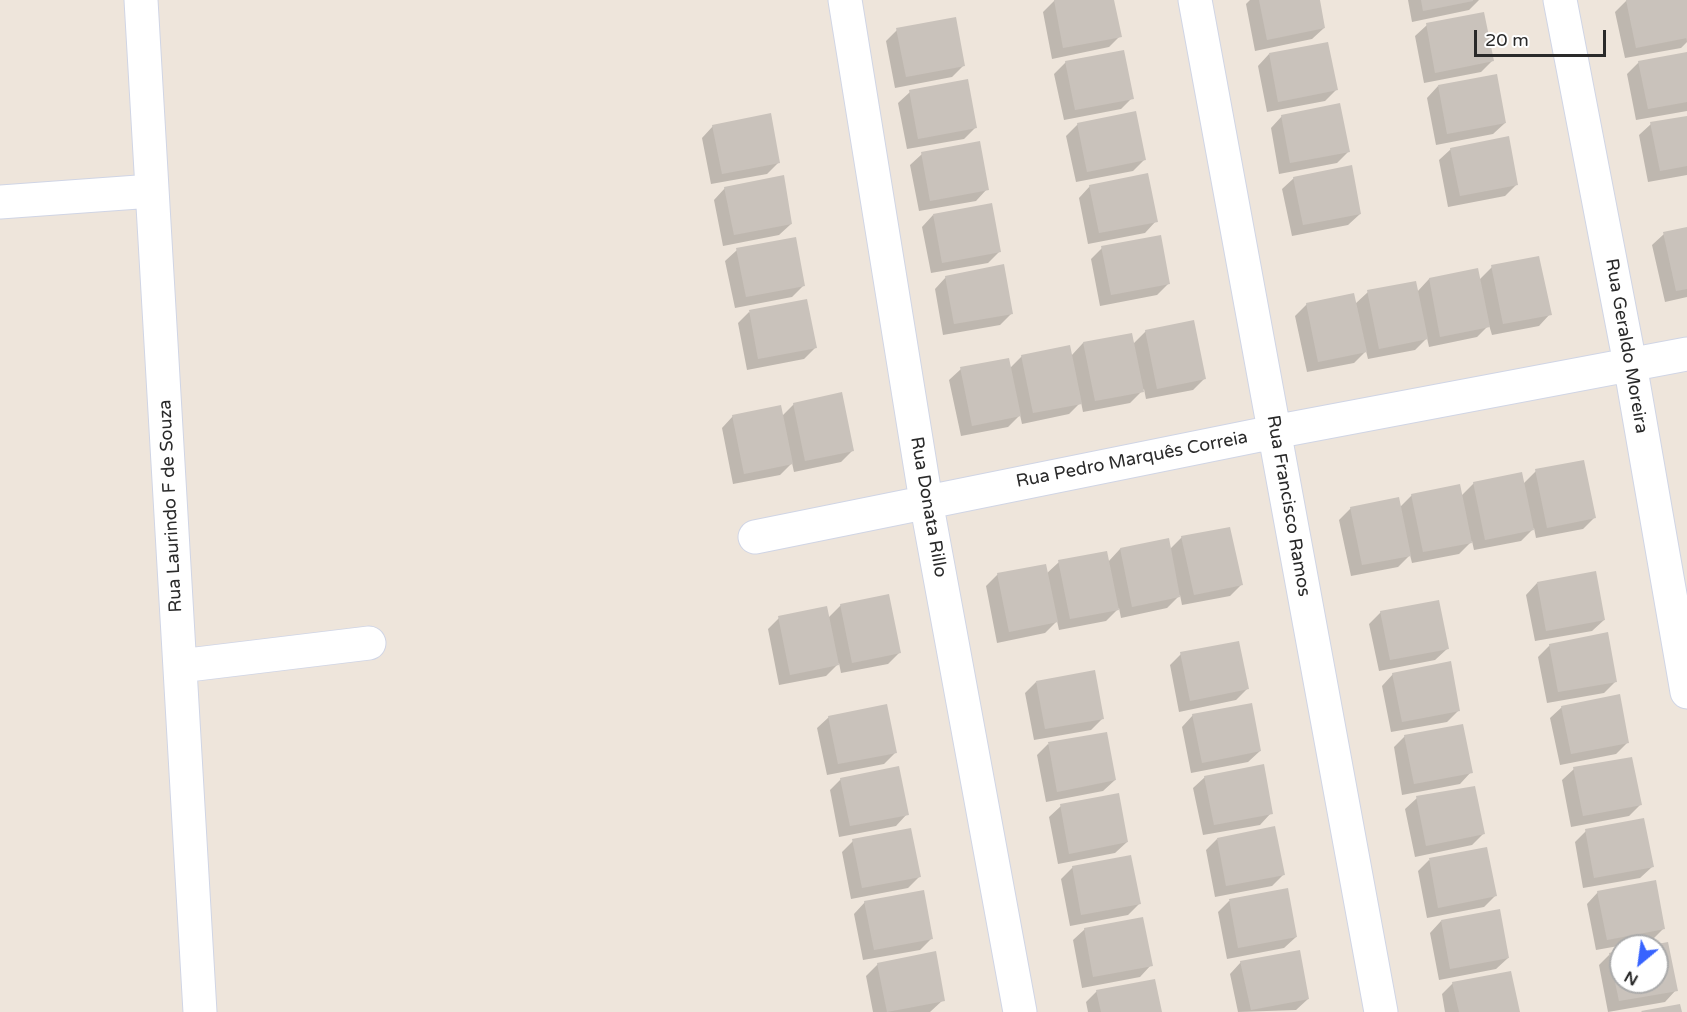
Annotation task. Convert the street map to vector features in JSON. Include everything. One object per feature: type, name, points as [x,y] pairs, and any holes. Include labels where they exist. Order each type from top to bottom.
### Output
[{"type":"street","name":"Rua Laurindo F de Souza","points":[[141,0],[200,1012]]},
{"type":"street","name":"Rua Donata Rillo","points":[[845,0],[926,501],[1020,1012]]},
{"type":"street","name":"Rua Francisco Ramos","points":[[1195,0],[1381,1012]]},
{"type":"street","name":"Rua Geraldo Moreira","points":[[1560,0],[1630,364],[1687,692]]},
{"type":"street","points":[[0,202],[152,191]]},
{"type":"street","name":"Rua Pedro Marquês Correia","points":[[755,537],[1275,432],[1687,354]]},
{"type":"street","points":[[180,666],[369,643]]},
{"type":"building","points":[[1054,0],[1114,0],[1122,37],[1063,48]]},
{"type":"building","points":[[1259,0],[1320,0],[1325,28],[1267,40]]},
{"type":"building","points":[[1421,0],[1473,0],[1473,1],[1423,11]]},
{"type":"building","points":[[1626,0],[1687,0],[1687,38],[1636,48]]},
{"type":"building","points":[[1484,12],[1494,61],[1435,73],[1426,23]]},
{"type":"building","points":[[956,17],[965,66],[906,77],[896,28]]},
{"type":"building","points":[[1328,42],[1338,90],[1278,102],[1269,53]]},
{"type":"building","points":[[1124,50],[1134,99],[1075,110],[1065,61]]},
{"type":"building","points":[[1687,52],[1687,102],[1648,109],[1638,61]]},
{"type":"building","points":[[1497,74],[1506,123],[1447,134],[1438,85]]},
{"type":"building","points":[[968,79],[977,128],[918,139],[909,90]]},
{"type":"building","points":[[1340,103],[1350,152],[1290,163],[1281,115]]},
{"type":"building","points":[[1136,111],[1146,160],[1087,172],[1077,123]]},
{"type":"building","points":[[771,113],[780,163],[722,174],[712,125]]},
{"type":"building","points":[[1687,116],[1687,166],[1660,171],[1650,122]]},
{"type":"building","points":[[1509,136],[1518,185],[1460,196],[1450,148]]},
{"type":"building","points":[[980,141],[989,190],[930,201],[921,152]]},
{"type":"building","points":[[1352,165],[1361,214],[1303,225],[1293,177]]},
{"type":"building","points":[[1148,173],[1158,222],[1099,233],[1089,185]]},
{"type":"building","points":[[784,175],[792,224],[734,235],[724,187]]},
{"type":"building","points":[[992,203],[1001,252],[942,263],[933,214]]},
{"type":"building","points":[[1687,227],[1687,289],[1676,291],[1663,232]]},
{"type":"building","points":[[1161,235],[1170,284],[1111,295],[1101,246]]},
{"type":"building","points":[[796,237],[805,286],[746,297],[736,248]]},
{"type":"building","points":[[1539,256],[1552,315],[1503,324],[1491,265]]},
{"type":"building","points":[[1004,264],[1013,314],[954,324],[945,276]]},
{"type":"building","points":[[1478,268],[1490,327],[1440,337],[1429,278]]},
{"type":"building","points":[[1416,281],[1428,339],[1379,349],[1367,290]]},
{"type":"building","points":[[1354,293],[1367,352],[1318,362],[1306,303]]},
{"type":"building","points":[[807,299],[817,348],[758,359],[749,310]]},
{"type":"building","points":[[1194,320],[1206,379],[1157,389],[1145,330]]},
{"type":"building","points":[[1132,333],[1144,392],[1095,401],[1083,342]]},
{"type":"building","points":[[1070,345],[1082,404],[1033,413],[1021,355]]},
{"type":"building","points":[[1009,358],[1021,416],[972,426],[960,367]]},
{"type":"building","points":[[842,392],[854,451],[805,461],[793,403]]},
{"type":"building","points":[[781,405],[793,464],[744,474],[732,415]]},
{"type":"building","points":[[1584,460],[1596,518],[1547,528],[1535,469]]},
{"type":"building","points":[[1522,472],[1534,530],[1485,540],[1473,482]]},
{"type":"building","points":[[1460,484],[1472,543],[1423,552],[1411,494]]},
{"type":"building","points":[[1399,497],[1411,556],[1362,565],[1350,507]]},
{"type":"building","points":[[1230,527],[1243,585],[1194,595],[1181,536]]},
{"type":"building","points":[[1169,538],[1180,597],[1132,607],[1120,548]]},
{"type":"building","points":[[1107,551],[1119,610],[1070,619],[1058,560]]},
{"type":"building","points":[[1046,564],[1058,622],[1009,632],[997,573]]},
{"type":"building","points":[[1596,571],[1605,620],[1546,631],[1537,582]]},
{"type":"building","points":[[889,594],[901,653],[852,663],[840,604]]},
{"type":"building","points":[[1439,600],[1449,649],[1390,660],[1380,611]]},
{"type":"building","points":[[827,606],[839,665],[790,675],[778,616]]},
{"type":"building","points":[[1608,632],[1617,682],[1558,692],[1549,644]]},
{"type":"building","points":[[1239,641],[1249,689],[1190,701],[1180,652]]},
{"type":"building","points":[[1451,661],[1460,711],[1402,722],[1392,673]]},
{"type":"building","points":[[1095,670],[1104,719],[1045,729],[1036,681]]},
{"type":"building","points":[[1620,694],[1629,743],[1571,754],[1561,706]]},
{"type":"building","points":[[1252,703],[1261,751],[1202,763],[1192,714]]},
{"type":"building","points":[[887,704],[897,753],[838,764],[828,716]]},
{"type":"building","points":[[1463,724],[1473,773],[1414,784],[1404,735]]},
{"type":"building","points":[[1107,732],[1116,780],[1057,792],[1048,742]]},
{"type":"building","points":[[1632,757],[1642,805],[1583,816],[1573,767]]},
{"type":"building","points":[[1264,764],[1273,814],[1214,825],[1204,776]]},
{"type":"building","points":[[899,766],[909,815],[850,826],[840,778]]},
{"type":"building","points":[[1475,786],[1485,834],[1426,846],[1416,796]]},
{"type":"building","points":[[1119,793],[1128,842],[1069,854],[1060,804]]},
{"type":"building","points":[[1644,818],[1654,867],[1594,878],[1585,829]]},
{"type":"building","points":[[1275,826],[1285,875],[1226,886],[1217,838]]},
{"type":"building","points":[[911,828],[921,877],[862,888],[852,839]]},
{"type":"building","points":[[1487,847],[1497,896],[1438,908],[1429,858]]},
{"type":"building","points":[[1131,855],[1141,904],[1081,915],[1072,866]]},
{"type":"building","points":[[1656,880],[1665,929],[1639,934],[1609,934],[1607,940],[1597,891]]},
{"type":"building","points":[[1288,888],[1297,937],[1238,948],[1229,899]]},
{"type":"building","points":[[924,890],[933,939],[874,950],[864,901]]},
{"type":"building","points":[[1500,909],[1509,958],[1450,969],[1441,920]]},
{"type":"building","points":[[1143,917],[1153,966],[1093,977],[1084,928]]},
{"type":"building","points":[[1669,947],[1678,991],[1669,993]]},
{"type":"building","points":[[1300,950],[1309,999],[1251,1010],[1240,961]]},
{"type":"building","points":[[936,951],[945,1001],[887,1012],[877,963]]},
{"type":"building","points":[[1511,971],[1520,1012],[1459,1012],[1452,982]]},
{"type":"building","points":[[1155,979],[1162,1012],[1101,1012],[1096,990]]},
{"type":"building","points":[[1618,994],[1660,994],[1619,1001]]},
{"type":"building","points":[[1680,1004],[1682,1012],[1641,1011]]}]
